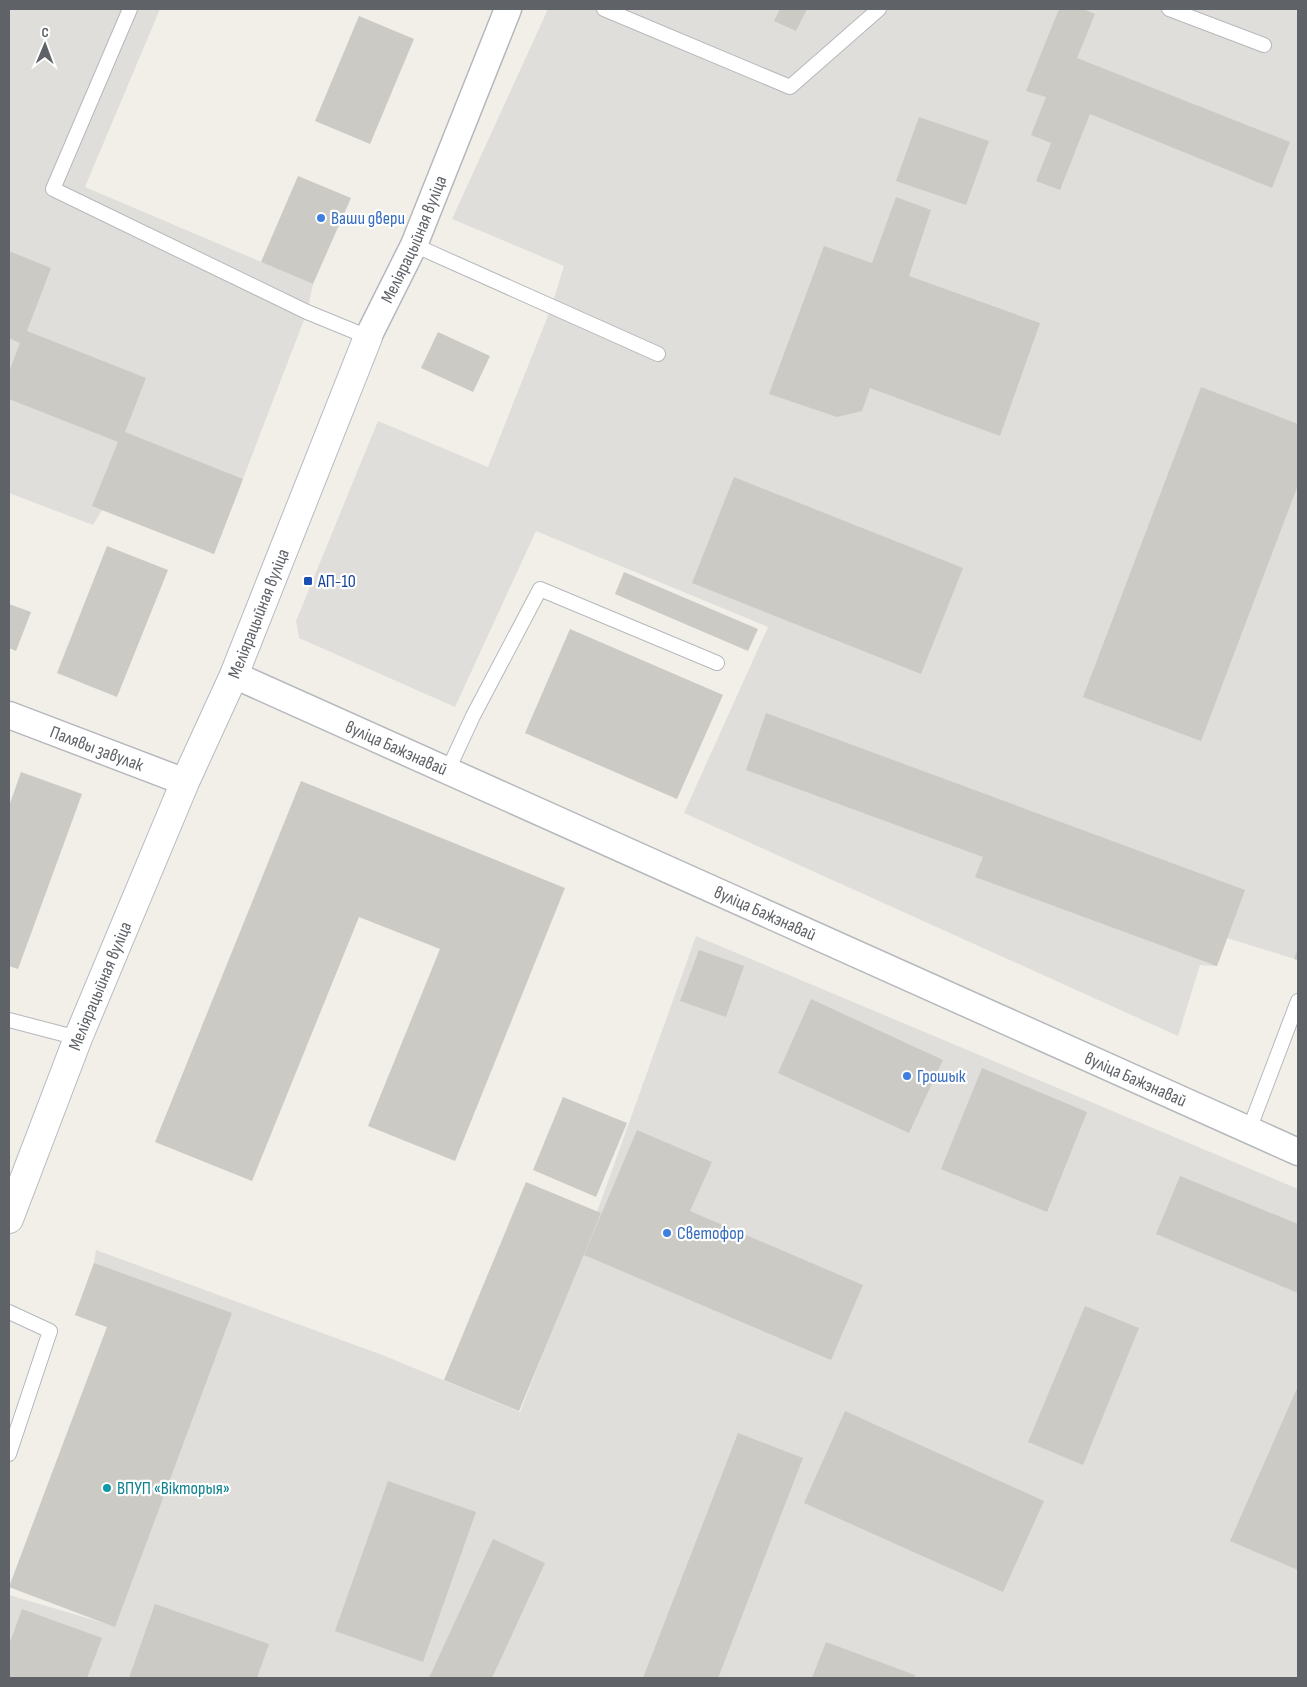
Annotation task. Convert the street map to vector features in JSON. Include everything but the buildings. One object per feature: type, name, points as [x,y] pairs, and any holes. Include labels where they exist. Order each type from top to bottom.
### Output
[{"type":"street","name":"Меліярацыйная вуліца","points":[[9,1219],[78,1038],[184,782],[234,676],[368,337],[414,246],[508,9]]},
{"type":"street","name":"вуліца Бажэнавай","points":[[234,676],[448,770],[1298,1152]]},
{"type":"street","name":"Палявы завулак","points":[[9,715],[184,782]]},
{"type":"lane","points":[[130,9],[54,189],[307,312],[368,337]]},
{"type":"lane","points":[[604,9],[790,87],[879,9]]},
{"type":"lane","points":[[1169,9],[1264,45]]},
{"type":"lane","points":[[414,246],[658,354]]},
{"type":"lane","points":[[448,770],[473,716],[540,589],[717,663]]},
{"type":"lane","points":[[1249,1130],[1298,1001]]},
{"type":"lane","points":[[9,1020],[78,1038]]},
{"type":"lane","points":[[9,1312],[50,1331],[9,1454]]},
{"type":"shaded area","points":[[9,9],[160,9],[85,187],[313,284],[307,312],[214,554],[102,510],[93,525],[9,493]]},
{"type":"shaded area","points":[[548,9],[1298,9],[1298,960],[1227,938],[1217,966],[1200,965],[1178,1036],[684,813],[768,627],[536,531],[455,707],[299,638],[296,621],[378,421],[488,467],[551,308],[564,266],[452,219]]},
{"type":"shaded area","points":[[696,936],[1298,1189],[1298,1678],[9,1678],[9,1595],[104,1623],[9,1587],[107,1327],[75,1315],[94,1263],[96,1250],[385,1356],[520,1412],[578,1265]]},
{"type":"place","name":"Ваши двери","points":[[321,218]]},
{"type":"place","name":"АП-10","points":[[308,581]]},
{"type":"place","name":"Грошык","points":[[907,1076]]},
{"type":"place","name":"Светофор","points":[[667,1233]]},
{"type":"place","name":"ВПУП «Вікторыя»","points":[[107,1488]]}]
